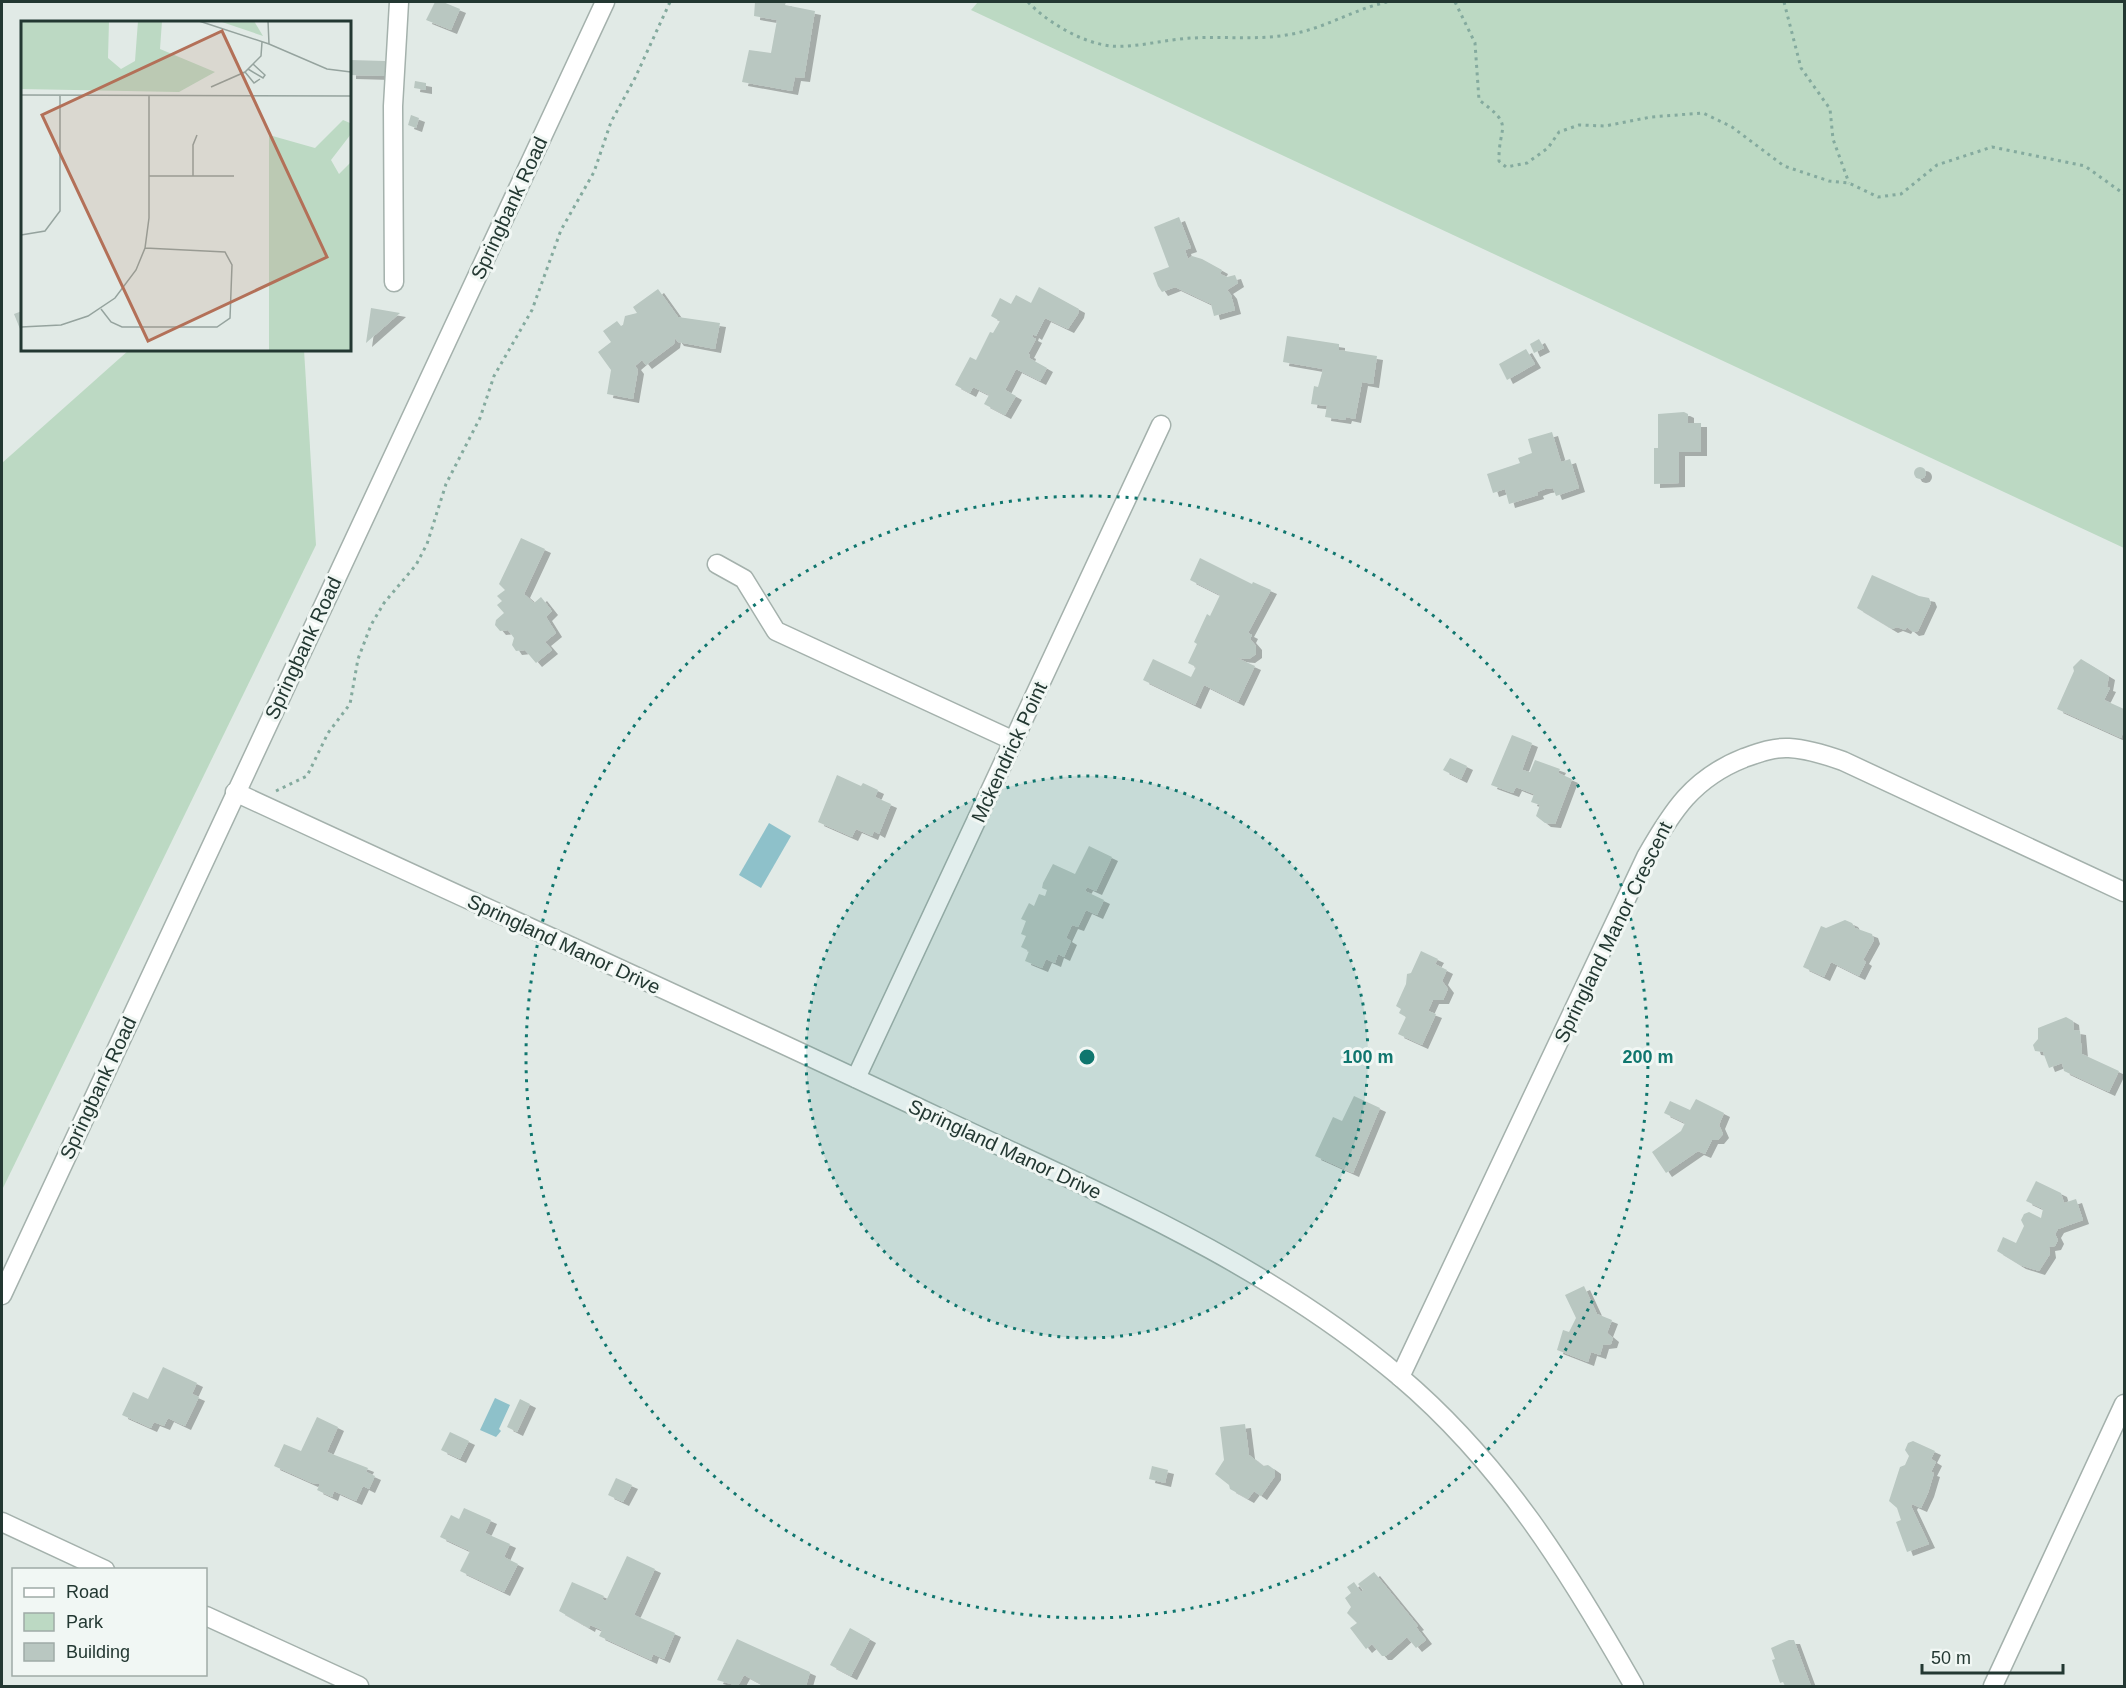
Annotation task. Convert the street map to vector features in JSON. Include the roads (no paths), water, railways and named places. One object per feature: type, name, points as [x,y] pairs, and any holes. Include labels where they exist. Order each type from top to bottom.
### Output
[{"type":"street","points":[[394,282],[393,106],[399,2]]},
{"type":"street","name":"Springbank Road","points":[[2,1295],[605,2]]},
{"type":"street","name":"Mckendrick Point","points":[[856,1078],[1161,425]]},
{"type":"street","points":[[717,564],[744,579],[776,631],[1014,741]]},
{"type":"street","name":"Springland Manor Crescent","points":[[1400,1377],[1646,857],[1671,813],[1693,789],[1720,768],[1771,750],[1788,748],[1824,755],[1843,761],[2124,892]]},
{"type":"street","name":"Springland Manor Drive","points":[[235,792],[856,1078],[1183,1233],[1300,1300],[1400,1377],[1468,1443],[1534,1521],[1586,1602],[1634,1686]]},
{"type":"street","points":[[1993,1686],[2124,1404]]},
{"type":"street","points":[[2,1522],[103,1568]]},
{"type":"street","points":[[207,1616],[359,1686]]},
{"type":"water","points":[[769,823],[791,836],[761,888],[739,875]]},
{"type":"water","points":[[495,1398],[510,1405],[499,1429],[501,1431],[496,1437],[480,1430]]}]
